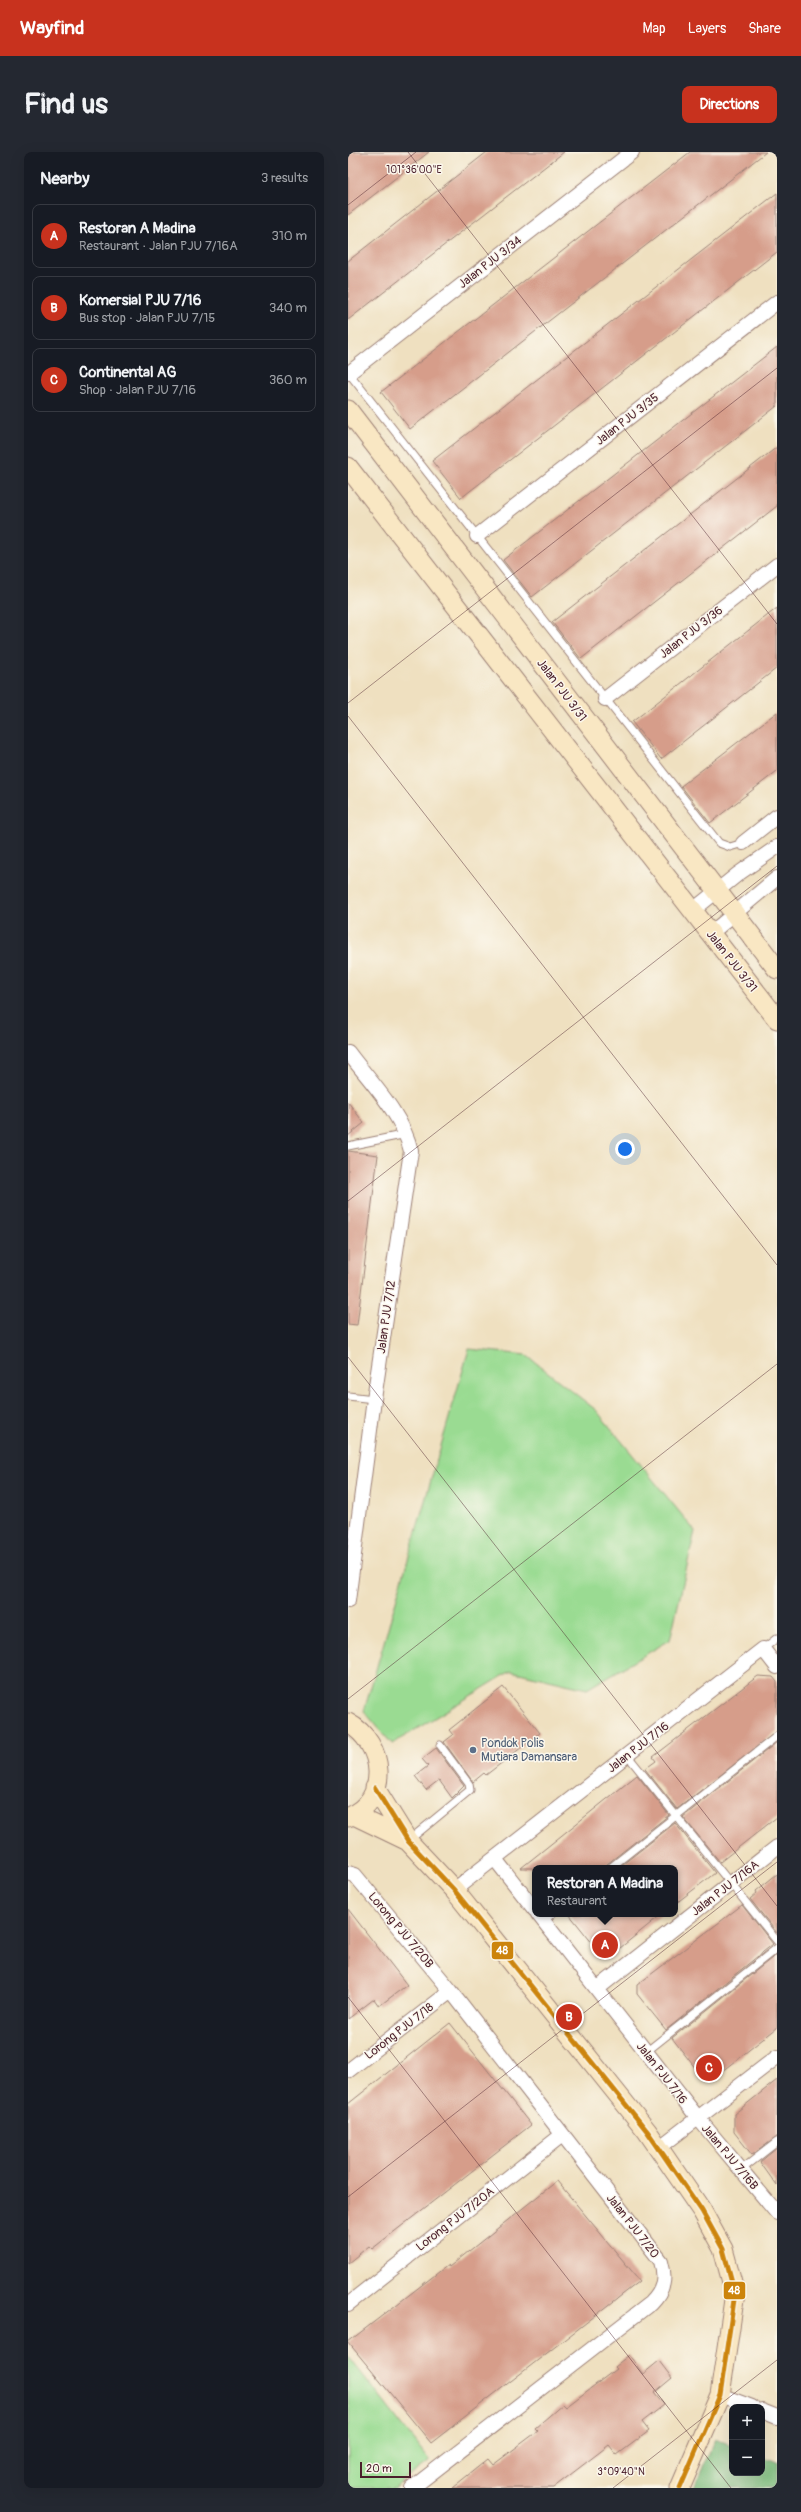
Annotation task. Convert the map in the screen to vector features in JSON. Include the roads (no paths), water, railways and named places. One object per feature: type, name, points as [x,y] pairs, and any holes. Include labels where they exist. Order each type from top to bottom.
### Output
[{"type":"street","name":"Jalan PJU 3/34","points":[[348,372],[632,152]]},
{"type":"street","name":"Jalan PJU 3/35","points":[[477,536],[777,302]]},
{"type":"street","name":"Jalan PJU 3/31","points":[[348,410],[777,969]]},
{"type":"street","name":"Jalan PJU 3/31","points":[[348,467],[777,1019]]},
{"type":"street","name":"Jalan PJU 3/36","points":[[605,699],[777,565]]},
{"type":"street","points":[[743,843],[777,816]]},
{"type":"street","points":[[692,911],[716,891],[777,848]]},
{"type":"street","points":[[710,934],[777,878]]},
{"type":"street","name":"Jalan PJU 7/12","points":[[348,1052],[398,1118],[407,1134],[411,1151],[374,1399],[348,1601]]},
{"type":"street","points":[[763,1649],[777,1667]]},
{"type":"street","name":"Jalan PJU 7/16","points":[[454,1890],[628,1756],[763,1649]]},
{"type":"street","points":[[348,1723],[357,1728],[369,1740],[376,1755],[378,1771],[375,1788],[367,1803],[351,1816],[408,1841]]},
{"type":"street","points":[[375,1788],[408,1841],[454,1890],[659,2148],[702,2211],[723,2249],[735,2294],[720,2395],[680,2488]]},
{"type":"street","name":"Jalan PJU 7/16A","points":[[597,1989],[777,1847]]},
{"type":"street","name":"Jalan PJU 7/16","points":[[494,1859],[532,1903]]},
{"type":"street","name":"Lorong PJU 7/20B","points":[[348,1873],[355,1876],[451,1991]]},
{"type":"street","name":"Jalan PJU 7/16","points":[[543,1917],[597,1989],[698,2118]]},
{"type":"street","name":"Lorong PJU 7/18","points":[[348,2071],[451,1991]]},
{"type":"street","name":"Jalan PJU 7/20","points":[[412,2488],[659,2295],[665,2274],[661,2261],[451,1991]]},
{"type":"street","points":[[659,2148],[777,2057]]},
{"type":"street","name":"Jalan PJU 7/16B","points":[[698,2118],[777,2213]]},
{"type":"street","name":"Lorong PJU 7/20A","points":[[348,2304],[562,2135]]},
{"type":"street","points":[[720,2395],[744,2404]]},
{"type":"street","points":[[765,2412],[777,2417]]},
{"type":"lane","points":[[348,372],[719,843],[730,847],[743,843]]},
{"type":"lane","points":[[348,1146],[407,1134]]},
{"type":"lane","points":[[348,1396],[374,1399]]},
{"type":"lane","points":[[763,1649],[777,1638]]},
{"type":"lane","points":[[614,1865],[777,1736]]},
{"type":"lane","points":[[408,1841],[470,1790],[469,1784],[440,1745]]},
{"type":"lane","points":[[628,1756],[777,1941]]},
{"type":"lane","points":[[646,2052],[777,1948]]},
{"type":"lane","points":[[740,2170],[777,2142]]},
{"type":"place","name":"Pondok Polis Mutiara Damansara","points":[[473,1750]]},
{"type":"place","name":"Restoran A Madina","points":[[605,1945]]},
{"type":"place","name":"Komersial PJU 7/16","points":[[569,2017]]},
{"type":"place","name":"Continental AG","points":[[709,2068]]}]
